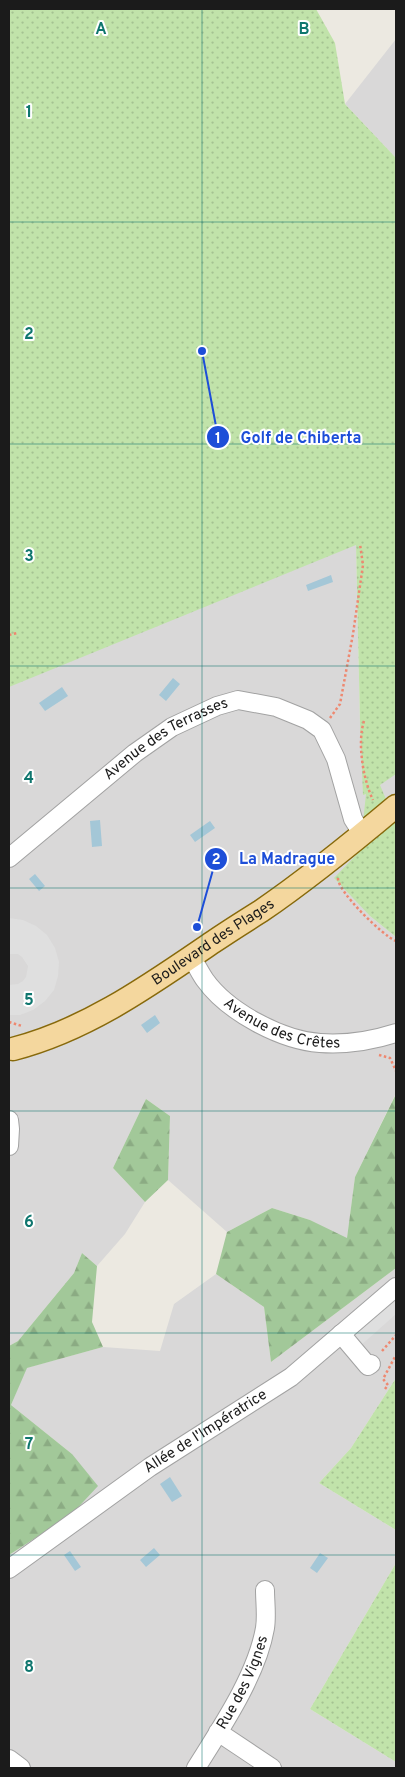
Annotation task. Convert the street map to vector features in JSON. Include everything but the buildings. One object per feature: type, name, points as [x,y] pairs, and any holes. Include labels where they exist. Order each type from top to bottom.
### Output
[{"type":"main road","name":"Boulevard des Plages","points":[[10,1053],[89,1020],[121,1003],[260,911],[319,869],[362,834],[386,806]]},
{"type":"street","name":"Avenue des Terrasses","points":[[9,858],[136,753],[172,727],[218,706],[238,700],[276,707],[308,720],[322,730]]},
{"type":"street","points":[[322,730],[336,759],[353,819],[362,834]]},
{"type":"street","name":"Avenue des Crêtes","points":[[191,957],[205,980],[229,1005],[256,1022],[286,1035],[318,1043],[346,1043],[376,1040],[396,1033]]},
{"type":"street","points":[[9,1120],[9,1146]]},
{"type":"street","name":"Allée de l'Impératrice","points":[[9,1569],[150,1466],[291,1377],[396,1287]]},
{"type":"street","points":[[341,1334],[368,1366],[371,1364]]},
{"type":"street","name":"Rue des Vignes","points":[[196,1768],[251,1672],[265,1627],[265,1590]]},
{"type":"street","points":[[218,1732],[272,1768]]},
{"type":"street","points":[[9,1759],[21,1768]]},
{"type":"path","points":[[322,730],[340,704],[360,592],[363,565],[360,544]]},
{"type":"path","points":[[9,636],[17,633]]},
{"type":"path","points":[[364,721],[362,754],[370,793],[386,806]]},
{"type":"path","points":[[338,871],[338,882],[350,899],[380,930],[396,941]]},
{"type":"path","points":[[371,1364],[396,1335]]},
{"type":"path","points":[[385,1389],[388,1385],[383,1379],[396,1355]]},
{"type":"shaded area","points":[[396,39],[396,158],[345,104]]},
{"type":"shaded area","points":[[356,544],[360,723],[396,774],[396,847],[370,916],[396,937],[396,1093],[355,1177],[347,1239],[310,1220],[272,1208],[227,1232],[168,1180],[170,1116],[146,1099],[113,1168],[145,1202],[125,1234],[97,1266],[82,1253],[74,1273],[18,1341],[9,1346],[9,684]]},
{"type":"shaded area","points":[[9,918],[23,920],[36,926],[47,935],[55,948],[59,962],[54,990],[45,1001],[33,1010],[20,1015],[9,1015],[9,985],[18,984],[23,981],[26,977],[28,966],[18,954],[9,954]]},
{"type":"shaded area","points":[[396,1268],[396,1378],[351,1448],[319,1483],[396,1530],[396,1563],[310,1709],[396,1762],[396,1768],[9,1768],[9,1555],[71,1515],[72,1454],[11,1405],[26,1368],[103,1347],[160,1351],[174,1304],[216,1274],[264,1307],[271,1362]]},
{"type":"shaded area","points":[[396,1298],[396,1314],[359,1347],[351,1338]]},
{"type":"green space","points":[[9,9],[316,9],[335,43],[345,104],[396,158],[396,774],[380,785],[396,823],[396,937],[370,916],[334,878],[360,851],[366,794],[363,795],[356,545],[9,687]]},
{"type":"green space","points":[[396,1094],[396,1268],[271,1362],[264,1307],[216,1274],[227,1232],[272,1208],[310,1220],[347,1238],[355,1177]]},
{"type":"green space","points":[[146,1099],[170,1116],[168,1180],[145,1202],[113,1168]]},
{"type":"green space","points":[[82,1253],[97,1266],[92,1322],[103,1347],[27,1368],[11,1405],[72,1454],[98,1486],[71,1515],[9,1555],[9,1346],[18,1341],[74,1273]]},
{"type":"green space","points":[[396,1378],[396,1530],[319,1483],[351,1448]]},
{"type":"green space","points":[[396,1563],[396,1762],[310,1709]]},
{"type":"water","points":[[331,575],[333,582],[308,591],[306,585]]},
{"type":"water","points":[[173,678],[180,684],[166,701],[159,695]]},
{"type":"water","points":[[62,687],[68,696],[45,711],[39,703]]},
{"type":"water","points":[[100,820],[102,846],[92,847],[90,821]]},
{"type":"water","points":[[210,821],[215,828],[195,842],[190,835]]},
{"type":"water","points":[[35,874],[45,886],[39,891],[29,879]]},
{"type":"water","points":[[155,1015],[160,1023],[147,1033],[141,1025]]},
{"type":"water","points":[[170,1477],[182,1496],[172,1502],[160,1484]]},
{"type":"water","points":[[154,1548],[160,1555],[146,1567],[140,1560]]},
{"type":"water","points":[[70,1551],[81,1567],[75,1571],[64,1555]]},
{"type":"water","points":[[320,1553],[328,1558],[317,1573],[310,1568]]},
{"type":"place","name":"Golf de Chiberta","points":[[202,351]]},
{"type":"place","name":"La Madrague","points":[[197,927]]}]
